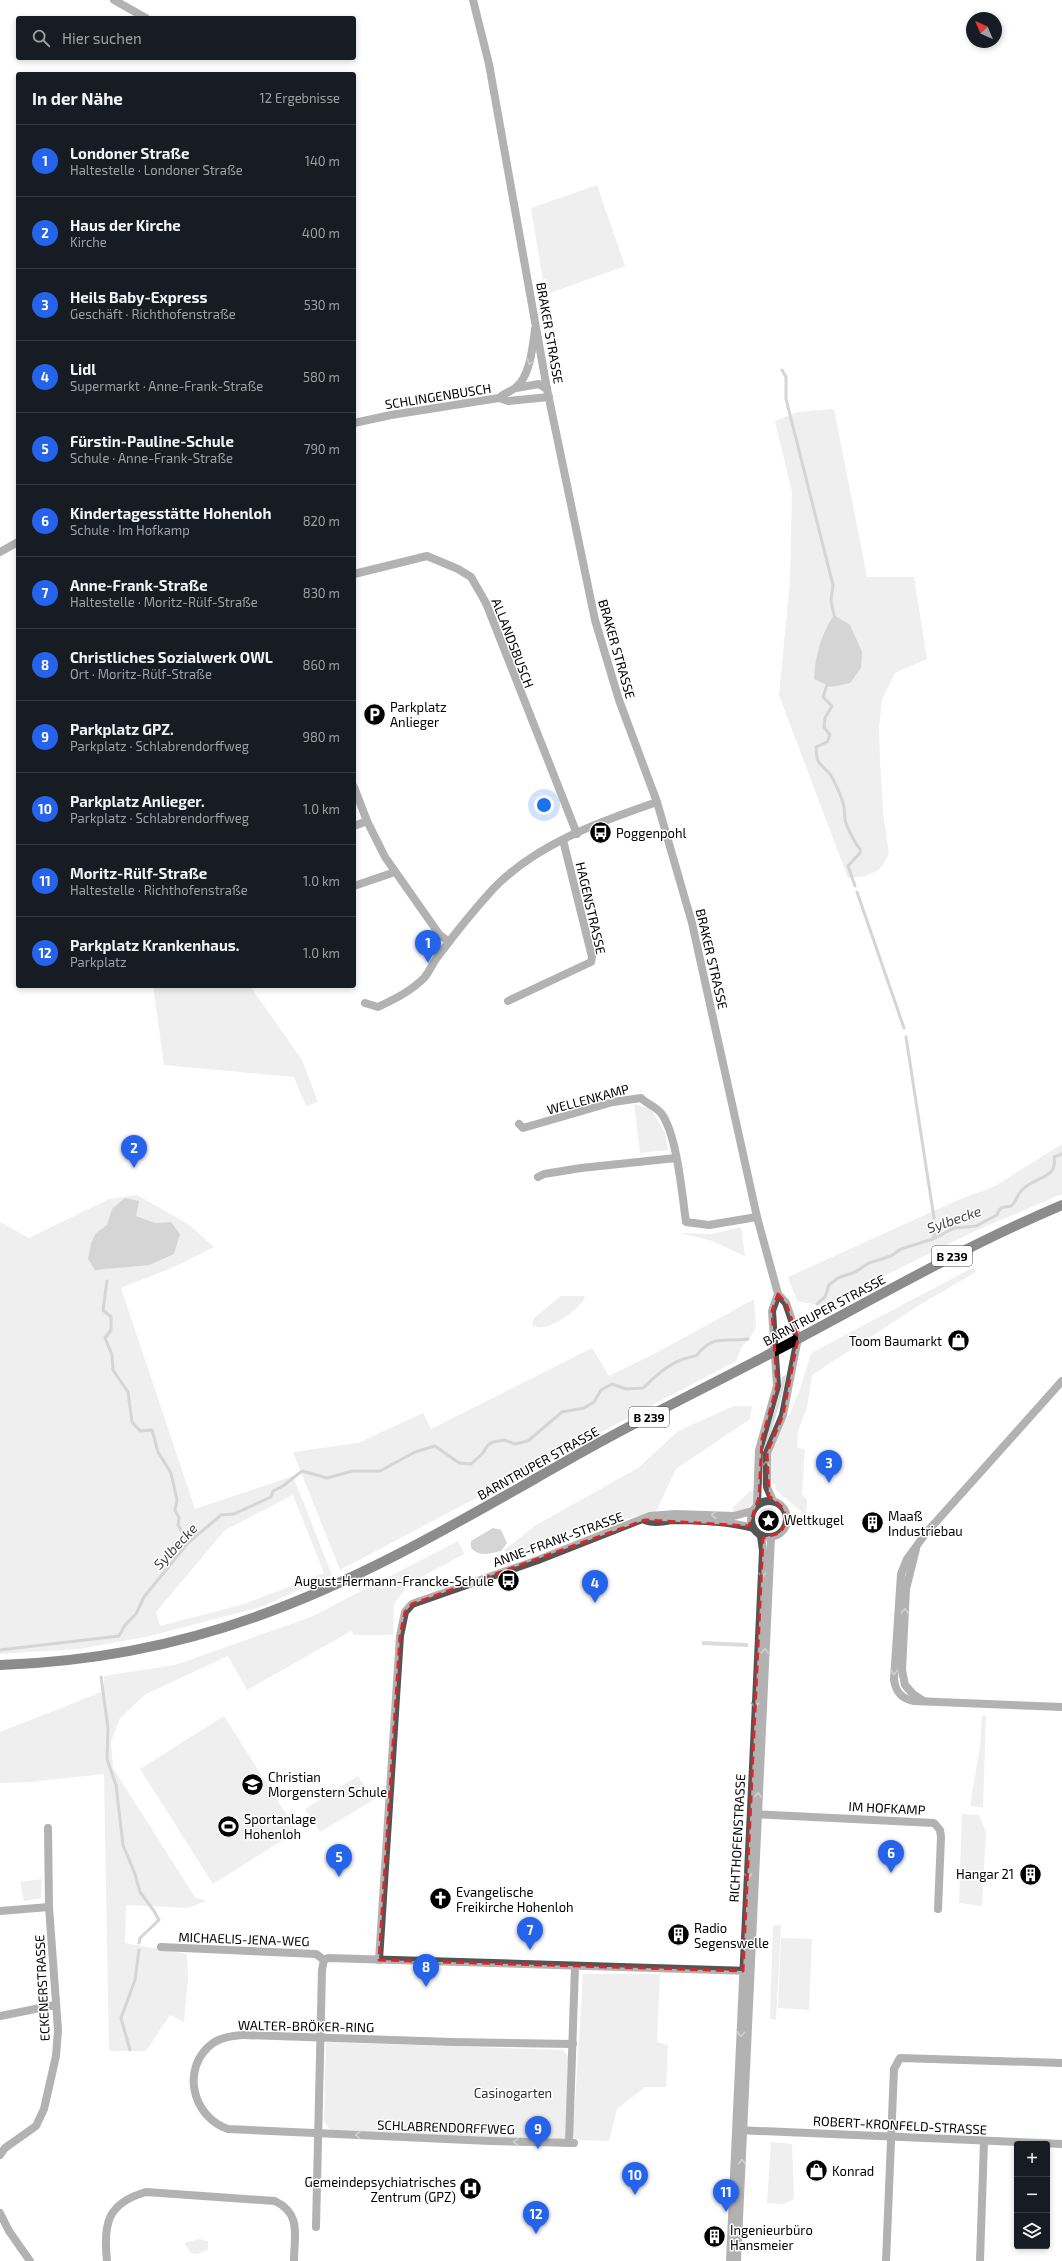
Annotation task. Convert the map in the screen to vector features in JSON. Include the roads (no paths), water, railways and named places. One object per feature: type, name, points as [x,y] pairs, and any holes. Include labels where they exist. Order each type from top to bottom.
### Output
[{"type":"main road","name":"BARNTRUPER STRASSE","points":[[0,1665],[76,1660],[152,1647],[189,1638],[287,1605],[398,1553],[500,1500],[577,1455],[939,1262],[1062,1205]]},
{"type":"street","points":[[114,0],[142,16]]},
{"type":"street","name":"BRAKER STRASSE","points":[[473,0],[489,64],[548,393],[600,642],[619,700],[657,802],[692,923],[757,1217],[778,1294],[786,1303],[798,1338]]},
{"type":"street","points":[[516,388],[532,355],[536,324]]},
{"type":"street","points":[[499,398],[506,392],[516,388],[539,384],[548,393]]},
{"type":"street","name":"SCHLINGENBUSCH","points":[[356,423],[391,415],[499,398],[508,401],[548,393]]},
{"type":"street","points":[[0,552],[16,543]]},
{"type":"street","name":"ALLANDSBUSCH","points":[[356,574],[427,556],[458,569],[472,578],[486,603],[515,681],[577,834]]},
{"type":"street","points":[[356,792],[367,822],[394,872],[439,934],[449,942]]},
{"type":"street","points":[[365,1003],[378,1007],[411,989],[425,976],[449,942],[481,902],[505,878],[539,851],[599,824],[657,802]]},
{"type":"street","points":[[356,825],[367,822]]},
{"type":"street","name":"HAGENSTRASSE","points":[[508,1001],[591,962],[592,957],[563,840]]},
{"type":"street","points":[[356,885],[394,872]]},
{"type":"street","name":"WELLENKAMP","points":[[519,1124],[523,1128],[613,1102],[642,1098],[654,1106],[662,1114],[670,1131],[676,1158],[686,1222],[709,1225],[757,1217]]},
{"type":"street","points":[[538,1178],[544,1174],[581,1168],[676,1158]]},
{"type":"street","points":[[778,1294],[772,1311],[776,1350],[777,1386],[759,1450],[759,1497],[750,1518],[753,1528],[761,1536],[772,1537],[780,1533],[787,1521],[783,1508],[772,1501],[767,1487],[767,1453],[783,1414],[798,1338]]},
{"type":"street","points":[[1062,1382],[926,1533],[916,1548],[906,1588],[902,1670],[905,1685],[913,1694],[924,1701],[1062,1708]]},
{"type":"street","points":[[757,1504],[772,1501]]},
{"type":"street","name":"ANNE-FRANK-STRASSE","points":[[379,1960],[400,1636],[405,1612],[412,1604],[645,1520],[650,1516],[668,1514],[734,1516],[752,1511]]},
{"type":"street","name":"ANNE-FRANK-STRASSE","points":[[645,1520],[650,1522],[672,1520],[729,1523],[753,1528]]},
{"type":"street","name":"RICHTHOFENSTRASSE","points":[[737,2261],[740,2130],[754,1814],[763,1551],[761,1536]]},
{"type":"street","name":"RICHTHOFENSTRASSE","points":[[754,1814],[772,1537]]},
{"type":"street","name":"IM HOFKAMP","points":[[754,1814],[934,1822],[940,1830],[941,1836],[938,1909]]},
{"type":"street","name":"ECKENERSTRASSE","points":[[1,2152],[36,2126],[44,2109],[56,2056],[58,2030],[49,1907],[48,1828]]},
{"type":"street","points":[[0,1911],[49,1907]]},
{"type":"street","name":"MICHAELIS-JENA-WEG","points":[[161,1947],[316,1954],[324,1960]]},
{"type":"street","points":[[316,2227],[322,1970],[324,1960],[328,1958],[747,1971]]},
{"type":"street","points":[[573,2044],[575,1966]]},
{"type":"street","points":[[0,2016],[55,2005]]},
{"type":"street","name":"WALTER-BRÖKER-RING","points":[[318,2133],[243,2131],[222,2127],[207,2116],[199,2106],[193,2084],[195,2068],[201,2055],[221,2039],[243,2035],[445,2042],[573,2044]]},
{"type":"street","name":"SCHLABRENDORFFWEG","points":[[318,2133],[571,2143],[573,2044]]},
{"type":"street","points":[[886,2261],[894,2069],[900,2058],[1062,2063]]},
{"type":"street","name":"RICHTHOFENSTRASSE","points":[[730,2261],[740,2130]]},
{"type":"street","name":"ROBERT-KRONFELD-STRASSE","points":[[740,2130],[1062,2144]]},
{"type":"street","points":[[980,2261],[984,2141]]},
{"type":"street","points":[[107,2261],[104,2237],[110,2218],[116,2208],[129,2197],[146,2192],[275,2201],[291,2212],[294,2219],[294,2261]]},
{"type":"street","points":[[0,2213],[9,2231],[30,2261]]},
{"type":"waterway","points":[[782,370],[786,377],[786,399],[833,585],[831,601],[834,615]]},
{"type":"waterway","points":[[827,685],[823,697],[832,706],[825,718],[824,727],[830,735],[827,742],[816,747],[817,757],[819,762],[831,775],[840,794],[844,808],[845,822],[853,839],[860,849],[860,853],[848,866],[855,886]]},
{"type":"waterway","points":[[857,892],[904,1028]]},
{"type":"waterway","points":[[906,1037],[934,1218]]},
{"type":"waterway","name":"Sylbecke","points":[[817,1304],[825,1297],[829,1285],[838,1278],[855,1272],[869,1263],[891,1256],[901,1249],[933,1239],[954,1228],[976,1226],[997,1215],[1000,1209],[1011,1206],[1020,1192],[1027,1186],[1049,1174],[1054,1164],[1054,1157],[1062,1154]]},
{"type":"waterway","points":[[933,1238],[936,1231],[935,1226]]},
{"type":"waterway","points":[[107,1281],[103,1310],[111,1317],[111,1330],[105,1338],[112,1355],[113,1370],[128,1392],[132,1422],[140,1431],[152,1430],[158,1452],[171,1473],[177,1500],[175,1510],[179,1518],[178,1525],[188,1543]]},
{"type":"waterway","name":"Sylbecke","points":[[0,1650],[119,1636],[125,1625],[136,1614],[144,1597],[188,1543],[221,1515],[234,1514],[271,1497],[273,1491],[283,1486],[302,1471],[327,1478],[353,1471],[380,1471],[415,1452],[435,1446],[459,1463],[471,1464],[482,1454],[488,1445],[493,1442],[504,1440],[515,1444],[528,1441],[562,1412],[584,1408],[594,1402],[601,1390],[612,1384],[626,1389],[643,1388],[673,1363],[696,1356],[709,1344],[720,1340],[748,1339]]},
{"type":"waterway","points":[[101,1677],[108,1728],[107,1759],[116,1785],[123,1845],[135,1874],[140,1892],[159,1920],[140,1938],[139,1943]]},
{"type":"waterway","points":[[130,2050],[121,2018],[135,1980],[139,1950]]},
{"type":"place","name":"Parkplatz Anlieger","points":[[375,714]]},
{"type":"place","name":"Poggenpohl","points":[[601,833]]},
{"type":"place","name":"Londoner Straße","points":[[428,963]]},
{"type":"place","name":"Haus der Kirche","points":[[134,1168]]},
{"type":"place","name":"Toom Baumarkt","points":[[958,1341]]},
{"type":"place","name":"Heils Baby-Express","points":[[829,1483]]},
{"type":"place","name":"Weltkugel","points":[[768,1520]]},
{"type":"place","name":"Maaß Industriebau","points":[[872,1523]]},
{"type":"place","name":"August-Hermann-Francke-Schule","points":[[509,1581]]},
{"type":"place","name":"Lidl","points":[[595,1603]]},
{"type":"place","name":"Christian Morgenstern Schule","points":[[253,1784]]},
{"type":"place","name":"Sportanlage Hohenloh","points":[[229,1826]]},
{"type":"place","name":"Kindertagesstätte Hohenloh","points":[[891,1873]]},
{"type":"place","name":"Hangar 21","points":[[1030,1874]]},
{"type":"place","name":"Fürstin-Pauline-Schule","points":[[339,1877]]},
{"type":"place","name":"Evangelische Freikirche Hohenloh","points":[[440,1899]]},
{"type":"place","name":"Radio Segenswelle","points":[[678,1935]]},
{"type":"place","name":"Anne-Frank-Straße","points":[[530,1950]]},
{"type":"place","name":"Christliches Sozialwerk OWL","points":[[426,1987]]},
{"type":"place","name":"Parkplatz GPZ.","points":[[538,2149]]},
{"type":"place","name":"Konrad","points":[[816,2171]]},
{"type":"place","name":"Gemeindepsychiatrisches Zentrum (GPZ)","points":[[471,2189]]},
{"type":"place","name":"Parkplatz Anlieger.","points":[[635,2195]]},
{"type":"place","name":"Moritz-Rülf-Straße","points":[[726,2212]]},
{"type":"place","name":"Parkplatz Krankenhaus.","points":[[536,2234]]},
{"type":"place","name":"Ingenieurbüro Hansmeier","points":[[715,2237]]},
{"type":"park label","name":"Casinogarten","points":[[513,2093]]}]
